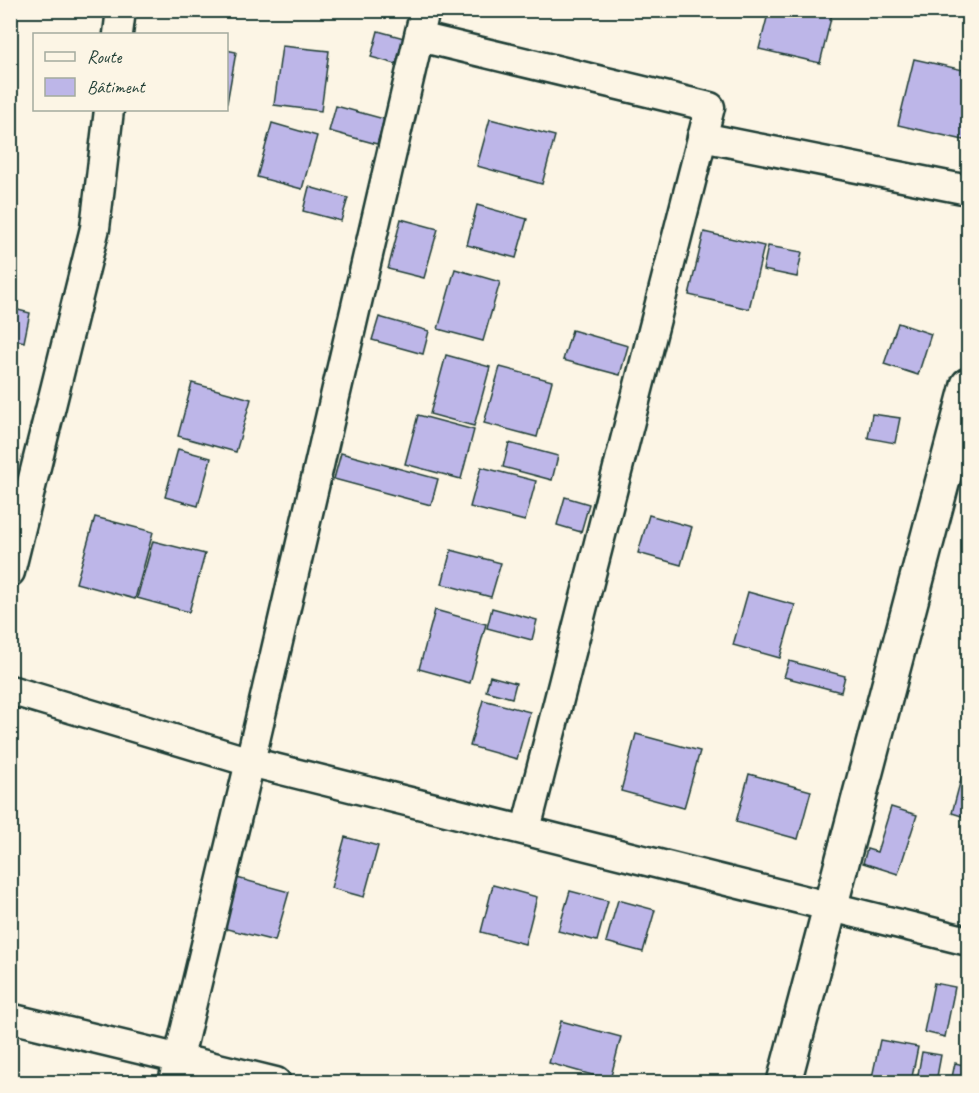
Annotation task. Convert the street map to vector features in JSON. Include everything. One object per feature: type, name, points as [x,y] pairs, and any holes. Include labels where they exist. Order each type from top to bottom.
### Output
[{"type":"street","points":[[118,33],[121,10]]},
{"type":"street","points":[[176,1071],[422,24],[710,107],[526,829]]},
{"type":"street","points":[[10,572],[95,228],[110,111]]},
{"type":"street","points":[[702,137],[969,190]]},
{"type":"street","points":[[784,1083],[969,385]]},
{"type":"street","points":[[10,690],[250,762],[969,940]]},
{"type":"street","points":[[10,1017],[176,1071],[276,1083]]},
{"type":"building","points":[[769,10],[833,10],[820,63],[759,49]]},
{"type":"building","points":[[378,31],[404,38],[396,64],[371,57]]},
{"type":"building","points":[[282,46],[329,51],[321,111],[274,105]]},
{"type":"building","points":[[228,50],[236,52],[228,97]]},
{"type":"building","points":[[914,59],[968,71],[968,141],[898,125]]},
{"type":"building","points":[[336,106],[384,119],[377,144],[329,131]]},
{"type":"building","points":[[490,119],[555,136],[542,184],[477,166]]},
{"type":"building","points":[[272,123],[317,136],[302,189],[257,177]]},
{"type":"building","points":[[309,187],[348,198],[341,221],[303,211]]},
{"type":"building","points":[[477,205],[527,219],[516,258],[467,245]]},
{"type":"building","points":[[401,219],[438,229],[424,278],[388,269]]},
{"type":"building","points":[[704,232],[764,246],[749,309],[689,295]]},
{"type":"building","points":[[768,246],[802,252],[797,277],[763,270]]},
{"type":"building","points":[[455,269],[500,282],[483,341],[438,329]]},
{"type":"building","points":[[10,308],[30,313],[24,342],[10,338]]},
{"type":"building","points":[[379,317],[429,331],[423,354],[372,340]]},
{"type":"building","points":[[898,323],[931,334],[918,375],[884,364]]},
{"type":"building","points":[[572,330],[628,346],[620,375],[563,360]]},
{"type":"building","points":[[446,355],[490,367],[474,426],[430,414]]},
{"type":"building","points":[[500,367],[552,381],[537,437],[484,423]]},
{"type":"building","points":[[192,383],[251,399],[236,452],[178,436]]},
{"type":"building","points":[[872,414],[900,418],[895,443],[868,438]]},
{"type":"building","points":[[418,415],[474,430],[461,479],[405,464]]},
{"type":"building","points":[[509,443],[558,456],[552,480],[503,467]]},
{"type":"building","points":[[178,449],[211,458],[198,506],[165,497]]},
{"type":"building","points":[[341,453],[438,479],[431,505],[334,479]]},
{"type":"building","points":[[481,467],[536,481],[525,521],[470,507]]},
{"type":"building","points":[[565,497],[589,504],[581,532],[557,525]]},
{"type":"building","points":[[649,515],[692,527],[681,565],[638,553]]},
{"type":"building","points":[[95,517],[153,532],[135,599],[76,583]]},
{"type":"building","points":[[153,541],[205,554],[189,612],[137,598]]},
{"type":"building","points":[[451,550],[501,563],[491,597],[442,584]]},
{"type":"building","points":[[748,592],[795,605],[780,658],[733,645]]},
{"type":"building","points":[[492,608],[537,620],[532,640],[487,628]]},
{"type":"building","points":[[435,610],[486,624],[470,683],[419,669]]},
{"type":"building","points":[[789,661],[845,676],[841,692],[784,677]]},
{"type":"building","points":[[490,676],[516,683],[512,698],[486,691]]},
{"type":"building","points":[[483,700],[530,712],[517,759],[470,746]]},
{"type":"building","points":[[636,734],[700,751],[684,808],[621,791]]},
{"type":"building","points":[[965,764],[968,765],[968,818],[952,813]]},
{"type":"building","points":[[749,774],[811,791],[798,839],[736,822]]},
{"type":"building","points":[[891,807],[917,815],[898,874],[863,863],[867,849],[877,852]]},
{"type":"building","points":[[345,837],[378,846],[364,897],[331,888]]},
{"type":"building","points":[[237,878],[289,892],[275,941],[223,928]]},
{"type":"building","points":[[493,885],[537,897],[525,944],[481,932]]},
{"type":"building","points":[[570,891],[608,901],[597,941],[558,931]]},
{"type":"building","points":[[618,900],[655,910],[643,952],[606,942]]},
{"type":"building","points":[[934,983],[955,987],[945,1037],[924,1032]]},
{"type":"building","points":[[561,1021],[621,1037],[610,1080],[549,1063]]},
{"type":"building","points":[[880,1040],[918,1047],[911,1082],[871,1082]]},
{"type":"building","points":[[922,1052],[941,1055],[936,1082],[917,1080]]},
{"type":"building","points":[[955,1063],[968,1066],[968,1082],[951,1082]]}]
